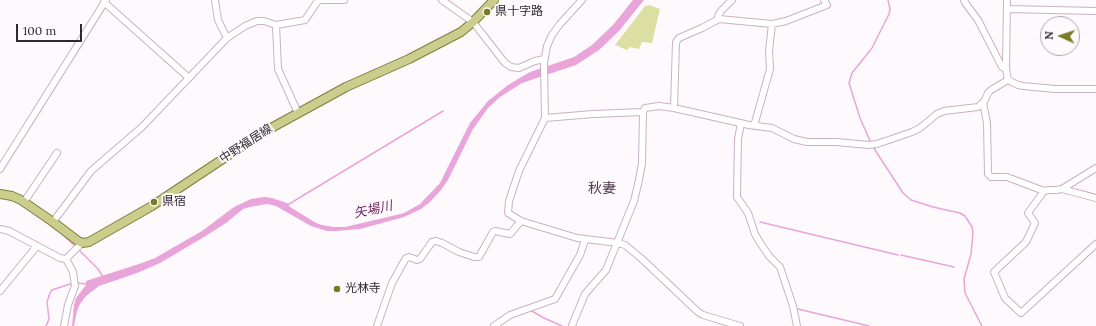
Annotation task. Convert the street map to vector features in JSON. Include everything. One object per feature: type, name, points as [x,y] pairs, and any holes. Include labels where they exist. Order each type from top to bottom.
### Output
[{"type":"main road","name":"中野福居線","points":[[82,243],[93,239],[152,206],[262,133],[346,87],[409,59],[461,32],[494,0]]},
{"type":"main road","points":[[0,194],[12,196],[24,202],[82,243]]},
{"type":"street","points":[[215,0],[218,20],[227,38]]},
{"type":"street","points":[[53,222],[91,171],[142,127],[227,38],[245,26],[256,21],[264,21],[276,25],[305,20],[317,2],[321,0],[344,0]]},
{"type":"street","points":[[582,0],[552,35],[547,46],[544,62],[545,118],[519,171],[509,202],[508,213],[521,221],[585,240],[618,242],[630,248],[642,258],[698,312],[735,325]]},
{"type":"street","points":[[718,19],[721,11],[732,0]]},
{"type":"street","points":[[674,108],[676,40],[718,19],[772,24],[786,21],[827,5],[824,0]]},
{"type":"street","points":[[964,0],[978,20],[1002,67],[1006,69]]},
{"type":"street","points":[[1007,0],[1006,69],[1008,80]]},
{"type":"street","points":[[0,169],[105,1],[188,78]]},
{"type":"street","points":[[444,1],[473,22],[511,67],[519,68],[535,61],[544,62]]},
{"type":"street","points":[[1007,9],[1096,11]]},
{"type":"street","points":[[754,126],[770,69],[769,51],[772,24]]},
{"type":"street","points":[[276,25],[278,69],[298,113]]},
{"type":"street","points":[[1008,80],[1023,86],[1055,89],[1096,89]]},
{"type":"street","points":[[572,326],[586,294],[606,270],[634,201],[642,162],[643,112],[645,108],[649,106],[659,106],[674,108],[754,126],[772,128],[794,139],[807,142],[872,144],[912,132],[920,128],[937,114],[944,111],[978,106],[983,102],[991,90],[1008,80]]},
{"type":"street","points":[[983,102],[987,123],[988,174],[991,177],[1006,177],[1044,191],[1062,189],[1096,198]]},
{"type":"street","points":[[545,118],[643,112]]},
{"type":"street","points":[[741,123],[738,139],[737,197],[748,213],[759,241],[769,256],[780,267],[795,312],[797,326]]},
{"type":"street","points":[[24,202],[57,153]]},
{"type":"street","points":[[1062,189],[1096,168]]},
{"type":"street","points":[[1044,191],[1028,213],[1036,223],[1026,242],[994,272],[1005,298],[1022,313],[1096,244]]},
{"type":"street","points":[[377,326],[392,283],[406,258],[409,257],[417,260],[420,259],[432,242],[436,241],[459,252],[474,257],[479,257],[484,250],[492,232],[495,231],[510,234],[521,221]]},
{"type":"street","points":[[0,229],[9,231],[60,258],[66,259]]},
{"type":"street","points":[[494,326],[510,315],[554,299],[580,255],[585,240]]},
{"type":"street","points":[[66,259],[82,243]]},
{"type":"street","points":[[0,291],[37,246]]},
{"type":"street","points":[[64,326],[68,305],[75,283],[73,272],[66,259]]},
{"type":"green space","points":[[649,5],[660,9],[652,43],[642,42],[639,49],[630,47],[627,50],[615,45],[645,6]]},
{"type":"shaded area","points":[[633,0],[644,0],[619,31],[599,50],[576,65],[522,83],[500,97],[488,108],[473,129],[448,180],[430,202],[421,209],[404,217],[360,229],[327,231],[311,226],[276,206],[267,204],[243,209],[226,223],[160,263],[137,273],[99,286],[86,296],[80,304],[74,326],[72,326],[76,298],[86,285],[86,281],[155,258],[202,231],[234,207],[251,199],[264,197],[287,203],[290,207],[316,223],[334,227],[345,227],[404,213],[420,204],[440,183],[470,123],[488,101],[508,85],[530,72],[574,57],[592,45],[613,25]]},
{"type":"waterway","points":[[871,143],[860,118],[849,83],[852,73],[872,48],[889,14],[890,9],[888,0]]},
{"type":"waterway","points":[[294,201],[443,111]]},
{"type":"waterway","points":[[873,147],[903,193],[911,200],[960,213],[965,216],[972,227],[973,234],[971,254],[964,279],[965,293],[982,326]]},
{"type":"waterway","points":[[287,205],[293,202]]},
{"type":"waterway","points":[[42,219],[75,246]]},
{"type":"waterway","points":[[760,222],[898,255]]},
{"type":"waterway","points":[[78,249],[98,269],[103,277]]},
{"type":"waterway","points":[[901,255],[954,267]]},
{"type":"waterway","points":[[46,326],[49,319],[47,302],[50,293],[52,290],[73,283]]},
{"type":"waterway","points":[[77,283],[87,284]]},
{"type":"waterway","points":[[798,309],[869,326]]},
{"type":"waterway","points":[[530,310],[562,326]]},
{"type":"place","name":"県十字路","points":[[487,12]]},
{"type":"place","name":"県宿","points":[[154,202]]},
{"type":"place","name":"光林寺","points":[[337,289]]},
{"type":"district","name":"秋妻","points":[[602,189]]},
{"type":"water label","name":"矢場川","points":[[373,210]]}]
